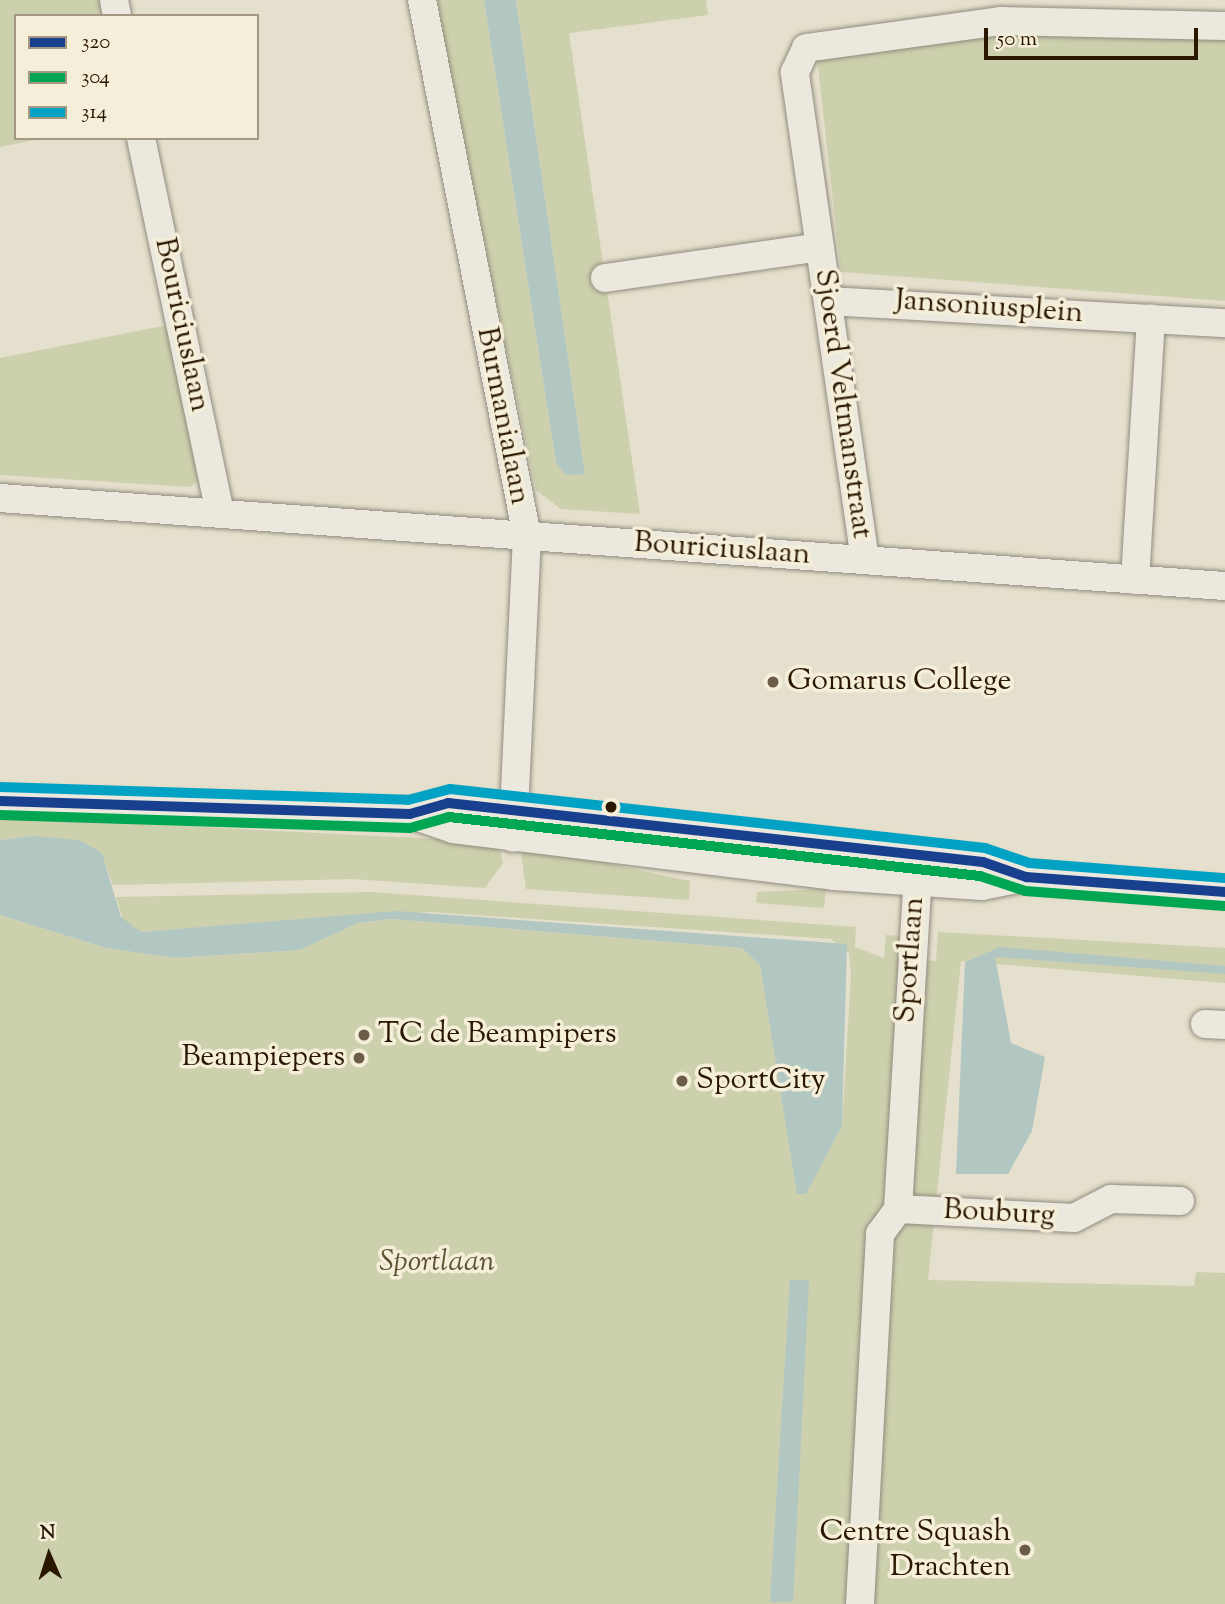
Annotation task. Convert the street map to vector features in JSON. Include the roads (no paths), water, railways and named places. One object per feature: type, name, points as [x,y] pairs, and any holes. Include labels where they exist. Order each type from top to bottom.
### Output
[{"type":"street","name":"Burmanialaan","points":[[422,0],[527,536],[514,824]]},
{"type":"street","points":[[998,10],[1225,26]]},
{"type":"street","name":"Sjoerd Veltmanstraat","points":[[864,560],[795,72],[806,48],[998,10]]},
{"type":"street","name":"Bouriciuslaan","points":[[141,140],[220,512]]},
{"type":"street","name":"Sjoerd Veltmanstraat","points":[[605,278],[820,247]]},
{"type":"street","name":"Jansoniusplein","points":[[828,301],[1225,323]]},
{"type":"street","points":[[1135,580],[1151,318]]},
{"type":"street","name":"Bouriciuslaan","points":[[0,498],[1225,586]]},
{"type":"street","points":[[0,801],[410,814],[448,803],[514,824],[916,884],[982,886],[1026,877]]},
{"type":"street","points":[[514,824],[984,862],[1026,877],[1225,892]]},
{"type":"street","name":"Sportlaan","points":[[860,1604],[880,1234],[898,1209],[919,856]]},
{"type":"street","name":"Bouburg","points":[[898,1209],[1074,1218],[1111,1199],[1180,1201]]},
{"type":"water","points":[[484,0],[516,0],[585,474],[566,475],[556,463]]},
{"type":"water","points":[[32,836],[79,840],[102,853],[121,917],[141,932],[396,911],[847,944],[842,1126],[806,1194],[797,1194],[760,965],[742,948],[391,919],[358,923],[300,950],[175,958],[106,948],[0,915],[0,840]]},
{"type":"water","points":[[1000,947],[1225,966],[1225,974],[995,957],[1011,1043],[1045,1057],[1032,1131],[1008,1174],[956,1174],[965,962]]},
{"type":"water","points":[[790,1280],[809,1280],[793,1602],[770,1602]]},
{"type":"place","name":"Gomarus College","points":[[773,682]]},
{"type":"place","name":"TC de Beampipers","points":[[364,1035]]},
{"type":"place","name":"Beampiepers","points":[[359,1058]]},
{"type":"place","name":"SportCity","points":[[682,1081]]},
{"type":"place","name":"Centre Squash Drachten","points":[[1025,1550]]}]
